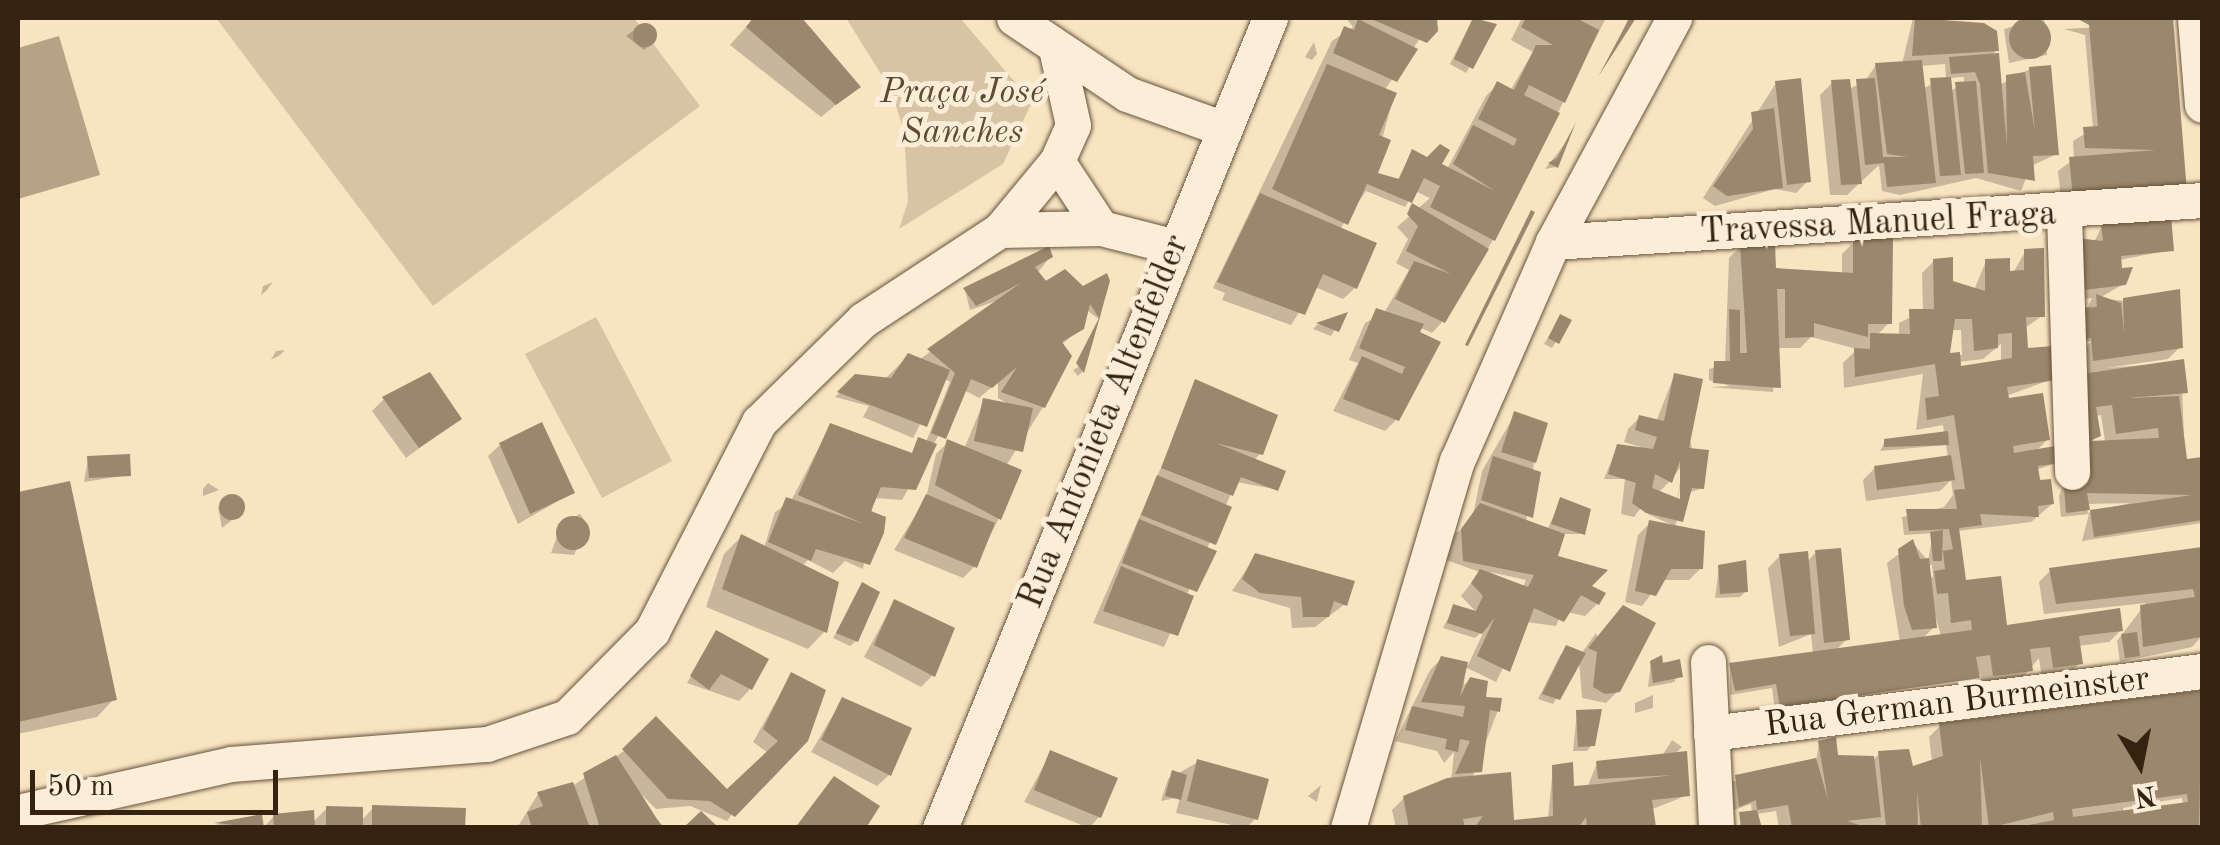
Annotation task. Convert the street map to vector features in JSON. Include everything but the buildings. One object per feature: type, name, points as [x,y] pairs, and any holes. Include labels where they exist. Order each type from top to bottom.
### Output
[{"type":"street","points":[[1014,18],[1057,53],[1127,94],[1224,130]]},
{"type":"street","name":"Rua Antonieta Altenfelder","points":[[940,828],[1270,18]]},
{"type":"street","points":[[1348,828],[1427,544],[1553,242],[1674,18]]},
{"type":"street","points":[[2194,18],[2202,106]]},
{"type":"street","points":[[1057,53],[1074,124]]},
{"type":"street","points":[[18,812],[231,764],[487,744],[567,718],[652,630],[759,422],[863,320],[1000,230],[1057,161],[1074,124],[1127,94]]},
{"type":"street","points":[[1057,161],[1101,228]]},
{"type":"street","name":"Travessa Manuel Fraga","points":[[1553,242],[2064,214],[2202,200]]},
{"type":"street","points":[[2064,214],[2072,472]]},
{"type":"street","points":[[1000,230],[1101,228],[1176,247]]},
{"type":"street","points":[[1708,662],[1716,828]]},
{"type":"street","name":"Rua German Burmeinster","points":[[1711,733],[2202,671]]},
{"type":"green space","points":[[216,18],[634,18],[700,106],[433,306]]},
{"type":"green space","name":"Praça José Sanches","points":[[846,18],[960,18],[1032,102],[1003,164],[899,229],[908,201],[904,131],[891,90]]},
{"type":"green space","points":[[596,317],[672,461],[602,498],[525,354]]},
{"type":"shaded area","points":[[59,36],[100,175],[18,199],[18,48]]}]
